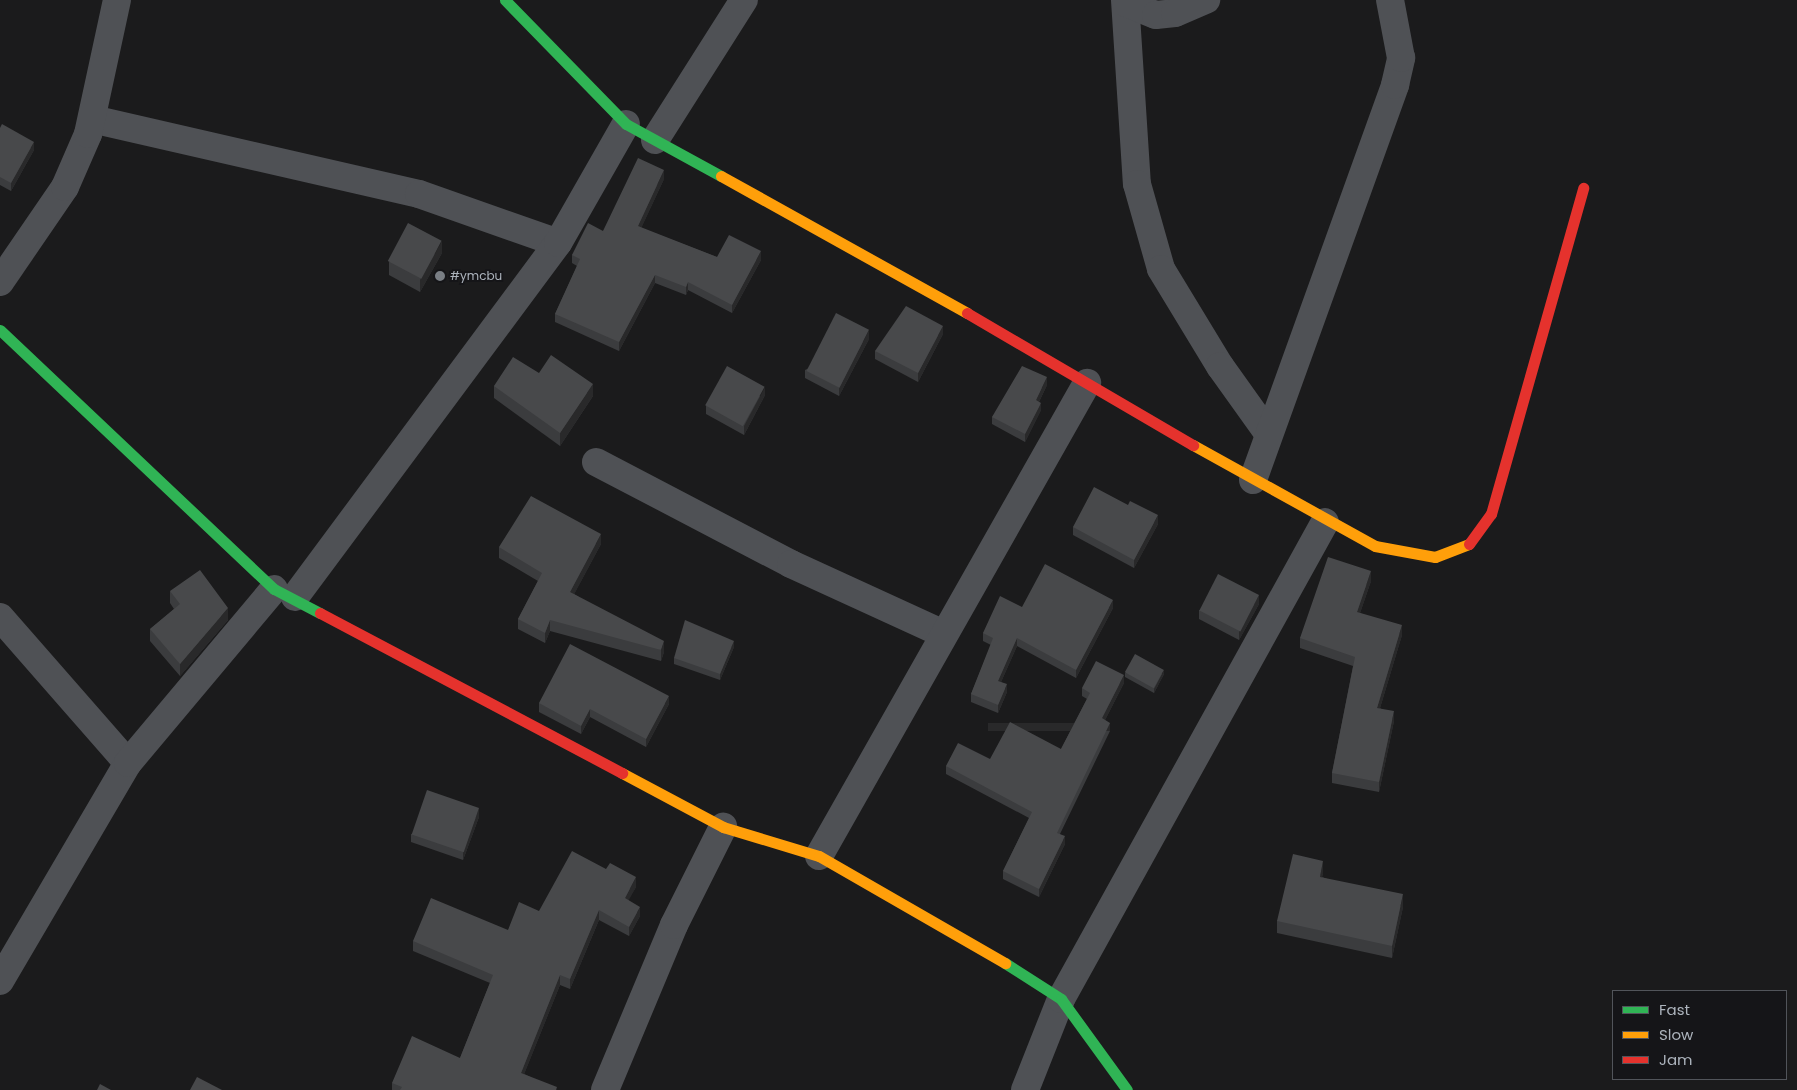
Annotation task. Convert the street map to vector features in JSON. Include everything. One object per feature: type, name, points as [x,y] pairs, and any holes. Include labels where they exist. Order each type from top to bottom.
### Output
[{"type":"street","points":[[0,282],[65,187],[92,118],[116,0]]},
{"type":"street","points":[[505,0],[626,124],[1087,383],[1326,522],[1375,546],[1435,558],[1468,545],[1481,532],[1491,514],[1523,412],[1584,188]]},
{"type":"street","points":[[654,140],[744,0]]},
{"type":"street","points":[[1206,0],[1175,13],[1156,15],[1125,2],[1136,184],[1161,269],[1220,366],[1267,432]]},
{"type":"street","points":[[1253,480],[1267,432],[1394,85],[1401,58],[1390,0]]},
{"type":"street","points":[[92,118],[420,194],[558,242]]},
{"type":"street","points":[[0,981],[128,763],[284,593],[558,242],[626,124]]},
{"type":"street","points":[[0,330],[284,593],[338,626],[723,827],[819,856],[975,943],[1061,998],[1127,1090]]},
{"type":"street","points":[[819,856],[1087,383]]},
{"type":"street","points":[[596,462],[791,564],[944,634]]},
{"type":"street","points":[[1025,1090],[1061,998],[1326,522]]},
{"type":"street","points":[[0,617],[128,763]]},
{"type":"street","points":[[605,1090],[674,925],[723,827]]},
{"type":"building","points":[[2,124],[34,142],[11,183],[0,177],[0,128]]},
{"type":"building","points":[[638,158],[664,170],[638,226],[717,257],[729,235],[761,251],[732,305],[688,282],[686,287],[655,275],[619,342],[555,314],[580,259],[572,255],[588,223],[603,231]]},
{"type":"building","points":[[408,223],[442,241],[421,279],[388,261]]},
{"type":"building","points":[[906,306],[943,326],[918,373],[875,351]]},
{"type":"building","points":[[836,313],[869,330],[839,388],[806,371]]},
{"type":"building","points":[[551,355],[593,384],[560,433],[494,386],[513,357],[539,373]]},
{"type":"building","points":[[727,366],[765,387],[743,426],[705,405]]},
{"type":"building","points":[[1022,366],[1047,377],[1036,400],[1041,403],[1025,434],[992,417]]},
{"type":"building","points":[[1094,487],[1128,505],[1130,501],[1158,515],[1134,560],[1073,527]]},
{"type":"building","points":[[531,496],[601,534],[570,592],[664,641],[661,650],[550,620],[545,633],[518,619],[542,573],[499,547]]},
{"type":"building","points":[[1328,557],[1371,571],[1357,612],[1402,625],[1377,708],[1394,711],[1379,782],[1332,773],[1355,657],[1300,638]]},
{"type":"building","points":[[1045,564],[1113,600],[1076,670],[1017,638],[998,681],[1007,684],[998,705],[971,694],[993,638],[983,633],[1000,596],[1022,607]]},
{"type":"building","points":[[200,570],[228,608],[180,664],[150,629],[180,604],[170,591]]},
{"type":"building","points":[[1218,574],[1259,595],[1240,631],[1199,611]]},
{"type":"building","points":[[685,620],[734,641],[720,674],[674,658]]},
{"type":"building","points":[[570,644],[669,696],[646,739],[590,709],[581,726],[539,703]]},
{"type":"building","points":[[1135,654],[1164,670],[1154,688],[1125,672]]},
{"type":"building","points":[[1096,661],[1124,675],[1102,718],[1110,723],[1057,833],[1065,836],[1039,889],[1003,871],[1032,812],[946,766],[958,743],[990,759],[1010,722],[1061,749],[1090,693],[1082,688]]},
{"type":"building","points":[[427,790],[479,808],[464,852],[412,834]]},
{"type":"building","points":[[572,851],[606,869],[610,863],[636,877],[625,898],[640,907],[629,927],[599,910],[570,979],[560,975],[521,1073],[557,1087],[556,1090],[400,1090],[402,1087],[392,1083],[412,1036],[460,1058],[493,975],[413,941],[431,898],[508,930],[519,902],[539,911]]},
{"type":"building","points":[[1293,854],[1323,861],[1320,877],[1403,894],[1392,946],[1277,921]]},
{"type":"building","points":[[197,1077],[222,1090],[190,1090]]},
{"type":"building","points":[[100,1084],[111,1090],[97,1090]]},
{"type":"traffic: fast","points":[[505,0],[626,124],[721,176]]},
{"type":"traffic: fast","points":[[0,330],[274,589],[320,613]]},
{"type":"traffic: fast","points":[[1005,963],[1061,999],[1127,1090]]},
{"type":"traffic: slow","points":[[721,176],[967,313]]},
{"type":"traffic: slow","points":[[1193,445],[1375,546],[1435,557],[1469,544]]},
{"type":"traffic: slow","points":[[622,773],[723,827],[819,856],[1005,963]]},
{"type":"traffic: jam","points":[[1469,544],[1491,514],[1583,188]]},
{"type":"traffic: jam","points":[[967,313],[1193,445]]},
{"type":"traffic: jam","points":[[320,613],[622,773]]},
{"type":"place","name":"#ymcbu","points":[[440,276]]}]
